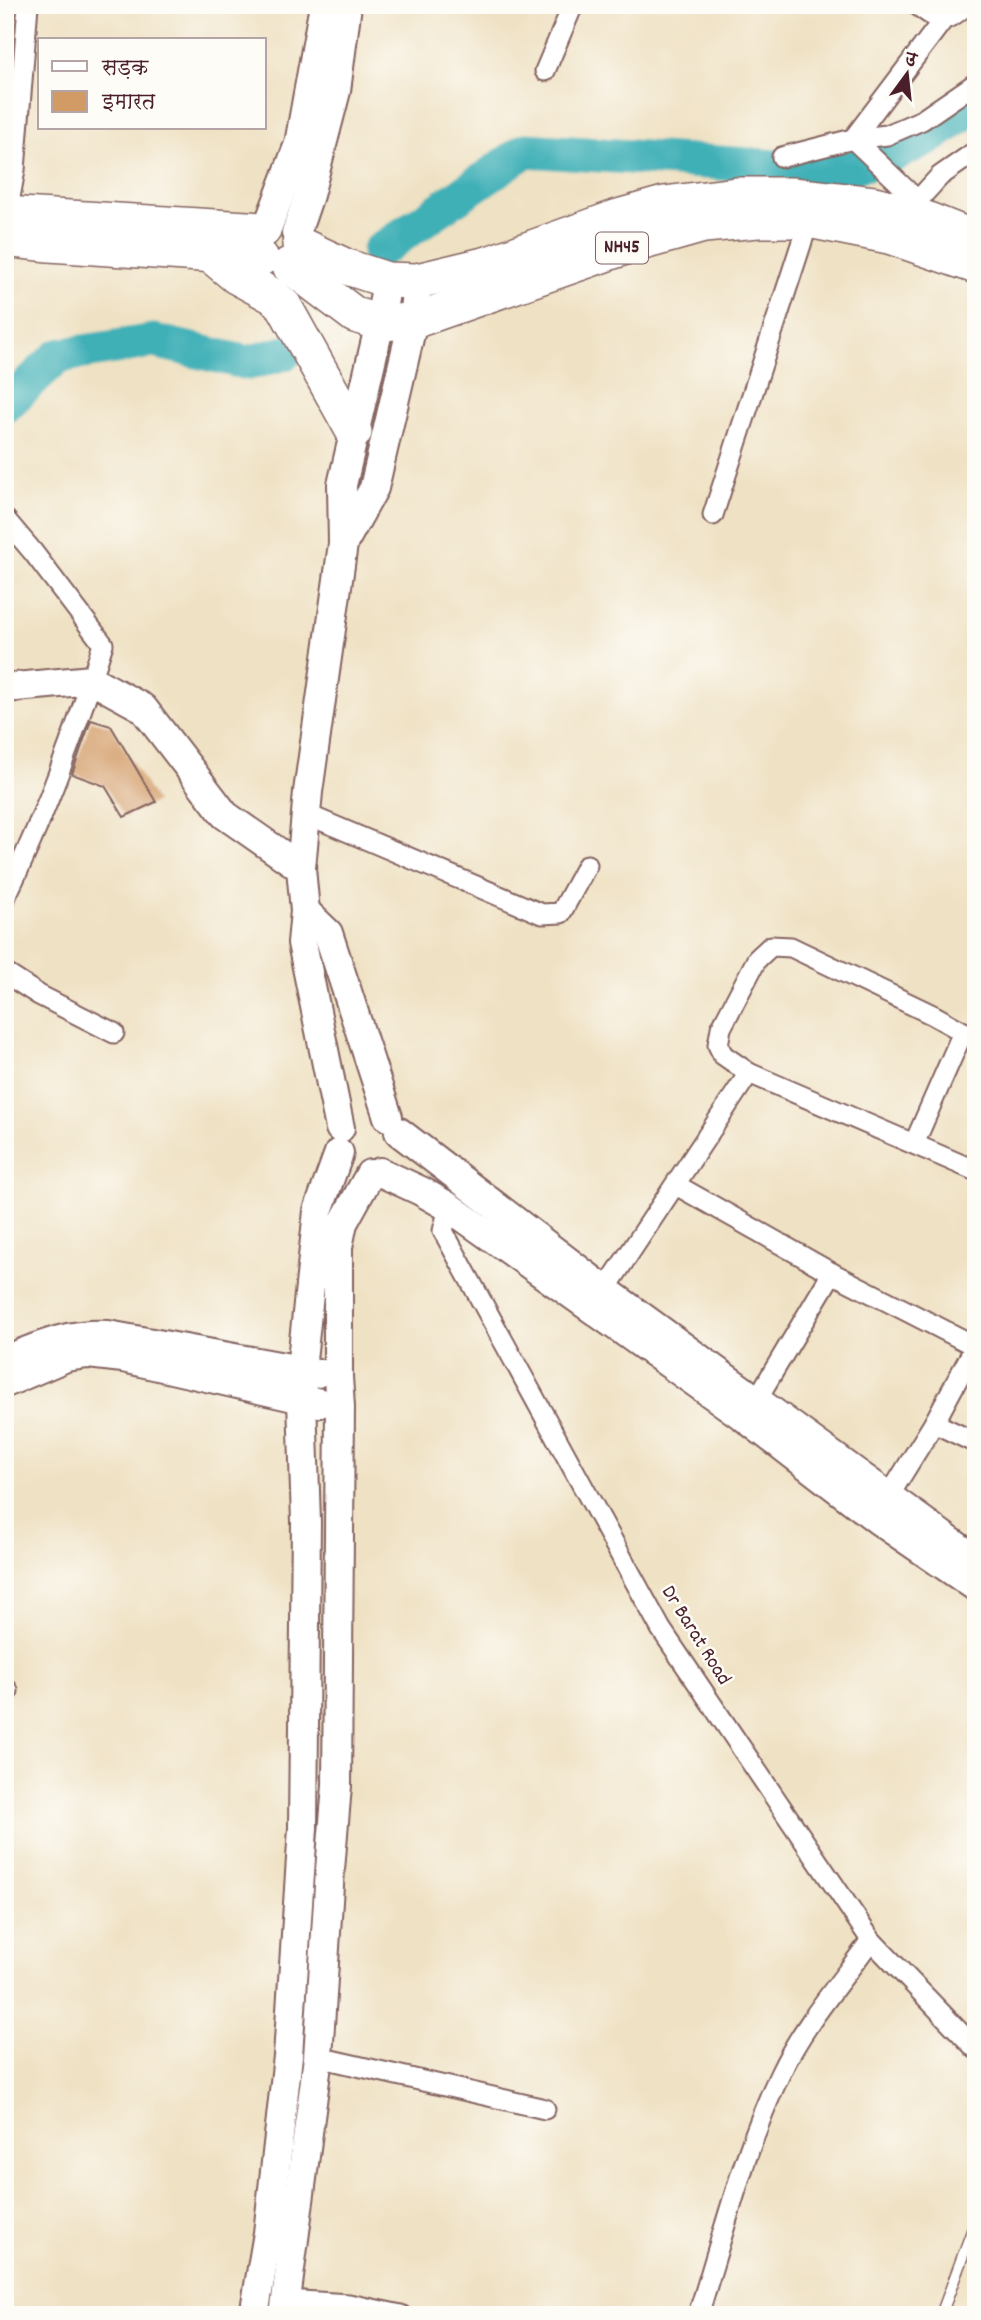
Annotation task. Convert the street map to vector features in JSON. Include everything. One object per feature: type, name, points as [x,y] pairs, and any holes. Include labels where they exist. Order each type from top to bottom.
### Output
[{"type":"highway","name":"NH45","points":[[402,280],[488,264],[618,217],[664,204],[736,195],[792,195],[874,204],[976,239]]},
{"type":"highway","name":"NH45","points":[[397,322],[586,260],[704,225],[758,220],[905,216],[976,266]]},
{"type":"highway","points":[[6,223],[280,243],[347,267],[402,280]]},
{"type":"highway","points":[[6,223],[212,256],[280,243]]},
{"type":"highway","points":[[280,243],[355,315],[397,322]]},
{"type":"highway","points":[[212,256],[236,276],[273,296],[284,306],[354,432]]},
{"type":"street","points":[[6,223],[15,170],[28,5]]},
{"type":"street","points":[[280,243],[324,5]]},
{"type":"street","points":[[280,243],[309,195],[336,91],[347,5]]},
{"type":"street","points":[[545,71],[573,5]]},
{"type":"street","points":[[917,5],[933,17],[943,20]]},
{"type":"street","points":[[853,139],[943,20],[956,15],[966,5]]},
{"type":"street","points":[[782,157],[853,139],[887,135],[922,120],[976,83]]},
{"type":"street","points":[[853,139],[905,216],[940,176],[976,151]]},
{"type":"street","points":[[713,514],[809,220]]},
{"type":"street","points":[[343,544],[374,488],[402,280]]},
{"type":"street","points":[[397,322],[354,432],[342,485],[343,544],[301,868],[305,911],[302,943],[339,1141],[350,1168],[360,1173],[375,1173],[421,1191],[449,1207],[744,1417],[878,1520],[976,1587]]},
{"type":"street","points":[[5,519],[103,644],[35,837],[5,898]]},
{"type":"street","points":[[5,688],[92,680],[144,708],[225,814],[301,868]]},
{"type":"street","points":[[306,814],[542,914],[561,913],[587,865]]},
{"type":"street","points":[[305,911],[328,933],[393,1124],[401,1140],[396,1159],[375,1173],[343,1223],[338,1247],[340,1407],[337,1786],[318,2057],[285,2307],[349,2304],[401,2315]]},
{"type":"street","points":[[914,1144],[969,1035],[791,947],[771,946],[757,959],[721,1028],[718,1045],[723,1055],[749,1073],[976,1171]]},
{"type":"street","points":[[5,973],[39,995],[114,1033]]},
{"type":"street","points":[[605,1290],[749,1073]]},
{"type":"street","points":[[254,2315],[268,2232],[288,2056],[303,1828],[306,1522],[301,1369],[318,1211],[345,1121],[361,1111],[371,1110],[393,1124],[605,1290],[976,1560]]},
{"type":"street","points":[[676,1185],[832,1273],[975,1345],[934,1423],[888,1496]]},
{"type":"street","name":"Dr Barat Road","points":[[449,1207],[443,1231],[661,1629],[871,1940],[976,2049]]},
{"type":"street","points":[[757,1399],[832,1273]]},
{"type":"street","points":[[5,1360],[39,1346],[82,1334],[108,1335],[338,1377]]},
{"type":"street","points":[[5,1383],[66,1357],[88,1354],[123,1358],[340,1407]]},
{"type":"street","points":[[934,1423],[976,1443]]},
{"type":"street","points":[[698,2315],[754,2139],[781,2072],[807,2025],[871,1940]]},
{"type":"street","points":[[318,2057],[545,2109]]},
{"type":"lane","points":[[941,2315],[976,2220]]},
{"type":"building","points":[[91,720],[111,726],[156,802],[124,817],[105,786],[72,774]]},
{"type":"waterway","points":[[379,251],[526,150],[838,171],[889,157],[934,135],[976,105]]},
{"type":"waterway","points":[[5,406],[58,356],[154,341],[248,363],[285,353]]}]
